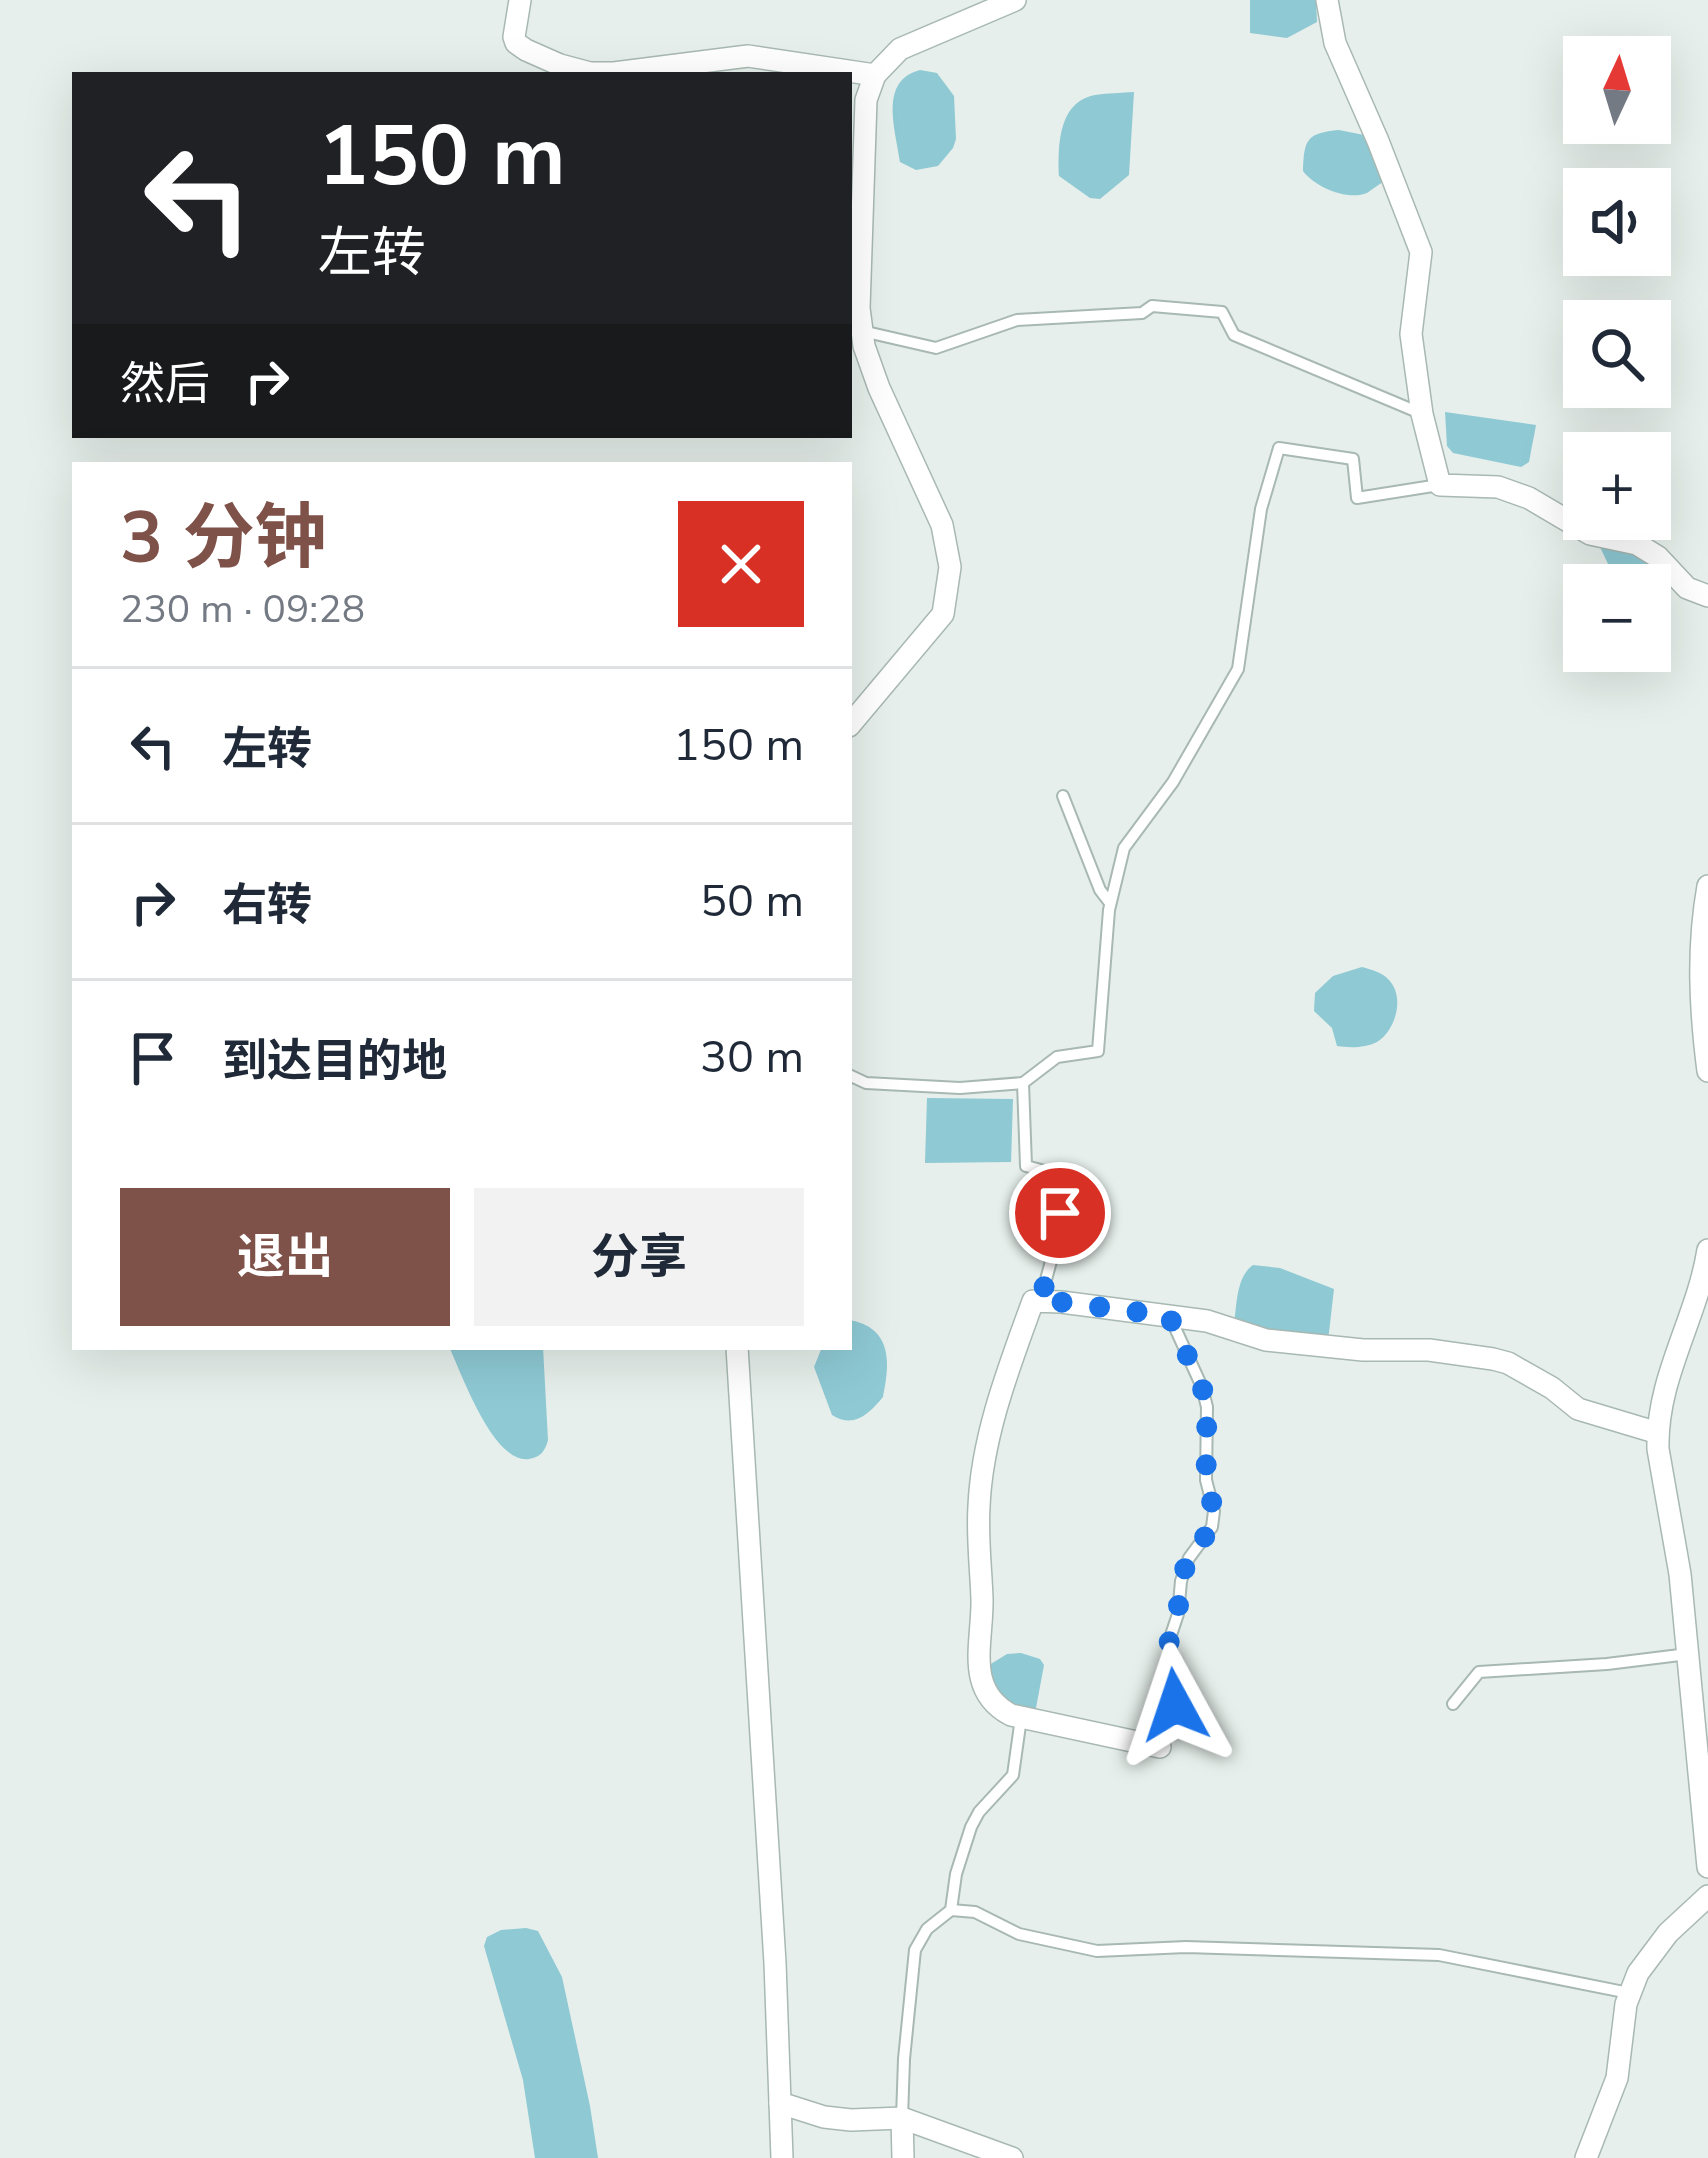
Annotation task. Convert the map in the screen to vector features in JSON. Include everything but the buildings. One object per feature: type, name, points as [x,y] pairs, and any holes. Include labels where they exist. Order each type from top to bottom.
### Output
[{"type":"street","points":[[520,0],[516,43],[586,72]]},
{"type":"street","points":[[852,722],[943,614],[950,567],[942,525],[878,388],[862,332],[864,112],[869,87],[900,49],[1015,0]]},
{"type":"street","points":[[1327,0],[1335,43],[1421,252],[1410,326],[1422,414],[1440,485],[1498,487],[1528,498],[1590,534],[1652,552],[1687,588],[1708,596]]},
{"type":"street","points":[[622,72],[748,56],[875,75]]},
{"type":"street","points":[[1708,886],[1700,929],[1701,1017],[1708,1071]]},
{"type":"street","points":[[1708,1250],[1688,1328],[1665,1385],[1658,1432],[1681,1574],[1708,1867]]},
{"type":"street","points":[[1160,1747],[1012,1715],[991,1702],[980,1671],[981,1477],[999,1396],[1033,1301],[1207,1322],[1266,1340],[1429,1350],[1493,1359],[1552,1388],[1578,1409],[1658,1432]]},
{"type":"street","points":[[737,1350],[776,1964],[782,2158]]},
{"type":"street","points":[[1586,2158],[1617,2078],[1629,1993],[1638,1973],[1655,1948],[1708,1896]]},
{"type":"street","points":[[780,2103],[851,2120],[902,2118],[1012,2158]]},
{"type":"street","points":[[902,2118],[903,2158]]},
{"type":"lane","points":[[862,332],[936,348],[1017,320],[1142,313],[1153,306],[1222,312],[1234,335],[1422,414]]},
{"type":"lane","points":[[852,1076],[866,1083],[960,1088],[1023,1083],[1058,1057],[1098,1051],[1110,903],[1124,848],[1173,782],[1238,669],[1261,509],[1279,448],[1353,459],[1357,498],[1440,485]]},
{"type":"lane","points":[[1063,796],[1100,890],[1110,903]]},
{"type":"lane","points":[[1023,1083],[1026,1166],[1066,1177],[1040,1302]]},
{"type":"lane","points":[[1160,1747],[1177,1696],[1169,1641],[1178,1614],[1180,1581],[1189,1558],[1212,1527],[1214,1511],[1206,1480],[1207,1407],[1169,1316]]},
{"type":"lane","points":[[1453,1704],[1479,1672],[1688,1654]]},
{"type":"lane","points":[[951,1910],[971,1827],[1013,1775],[1021,1717]]},
{"type":"lane","points":[[902,2118],[915,1950],[927,1929],[951,1910],[975,1912],[1019,1934],[1097,1951],[1186,1947],[1439,1955],[1629,1993]]},
{"type":"water","points":[[1250,0],[1316,0],[1317,22],[1287,38],[1250,33]]},
{"type":"water","points":[[920,70],[937,73],[954,96],[956,139],[938,166],[916,170],[900,162],[893,108],[899,85]]},
{"type":"water","points":[[1134,92],[1129,175],[1100,199],[1090,198],[1059,176],[1060,139],[1067,116],[1083,99]]},
{"type":"water","points":[[1339,130],[1369,136],[1384,181],[1367,193],[1332,191],[1303,171],[1309,140]]},
{"type":"water","points":[[1445,412],[1536,425],[1529,462],[1521,467],[1453,453],[1447,446]]},
{"type":"water","points":[[1600,547],[1633,551],[1650,564],[1608,564]]},
{"type":"water","points":[[1362,967],[1389,980],[1397,995],[1396,1013],[1377,1042],[1337,1046],[1332,1028],[1314,1011],[1315,993],[1333,976]]},
{"type":"water","points":[[927,1098],[1013,1099],[1011,1162],[925,1163]]},
{"type":"water","points":[[1253,1265],[1280,1268],[1334,1289],[1328,1341],[1234,1324],[1240,1284]]},
{"type":"water","points":[[852,1321],[863,1324],[885,1348],[883,1397],[867,1414],[840,1419],[832,1415],[814,1367],[821,1350],[852,1350]]},
{"type":"water","points":[[450,1350],[543,1350],[548,1440],[544,1450],[529,1459],[516,1457],[480,1415]]},
{"type":"water","points":[[1021,1653],[1044,1665],[1036,1708],[1009,1703],[986,1667],[1007,1654]]},
{"type":"water","points":[[501,1930],[538,1931],[562,1977],[598,2158],[535,2158],[523,2080],[484,1946],[487,1937]]},
{"type":"route","points":[[1060,1213],[1040,1302],[1169,1316],[1207,1407],[1206,1480],[1214,1519],[1180,1581],[1178,1614],[1169,1641],[1178,1680],[1175,1705]]}]
